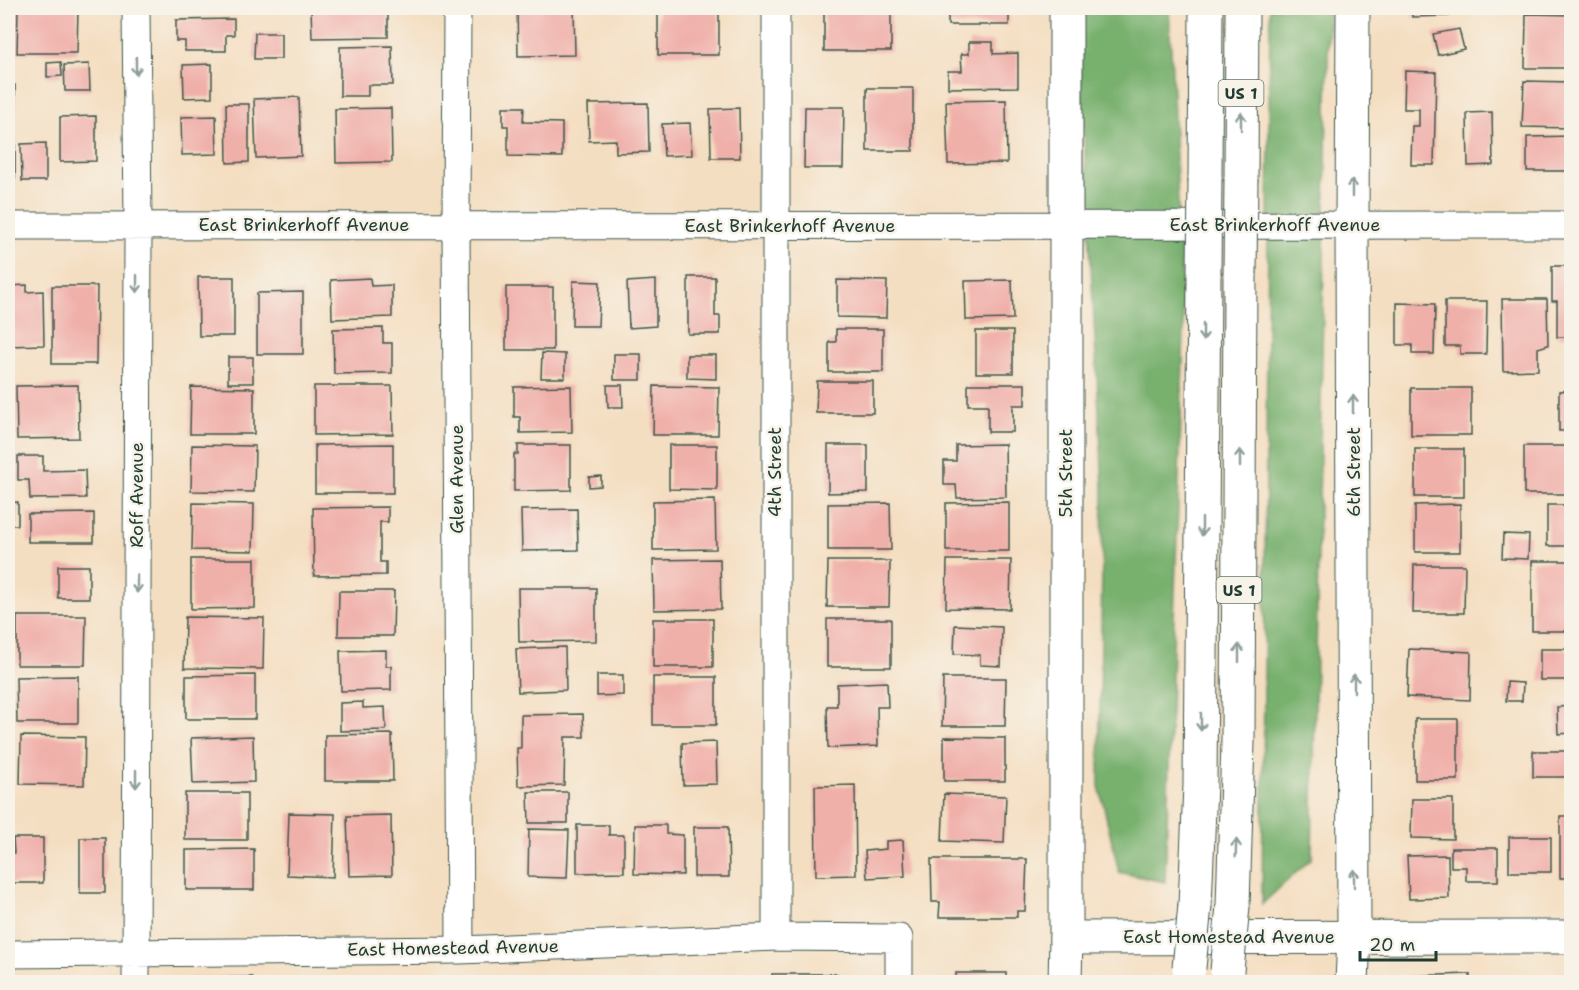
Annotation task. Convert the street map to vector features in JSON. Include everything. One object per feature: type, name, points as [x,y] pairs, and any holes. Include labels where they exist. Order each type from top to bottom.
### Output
[{"type":"main road","name":"5th Street","points":[[1065,982],[1066,8]]},
{"type":"main road","name":"US 1","points":[[1188,975],[1196,905],[1200,785],[1206,8]]},
{"type":"main road","name":"US 1","points":[[1226,976],[1233,906],[1239,742],[1242,8]]},
{"type":"main road","name":"6th Street","points":[[1352,982],[1354,937],[1353,8]]},
{"type":"main road","name":"East Homestead Avenue","points":[[1066,938],[1572,937]]},
{"type":"street","name":"Roff Avenue","points":[[136,8],[138,225],[136,982]]},
{"type":"street","name":"Glen Avenue","points":[[457,8],[460,950]]},
{"type":"street","name":"4th Street","points":[[776,8],[776,937]]},
{"type":"street","name":"East Brinkerhoff Avenue","points":[[8,226],[1572,225]]},
{"type":"street","name":"East Homestead Avenue","points":[[8,954],[460,950],[776,937],[899,938],[899,982]]},
{"type":"green space","points":[[1077,8],[1169,8],[1184,330],[1165,882],[1119,872],[1099,786],[1103,487]]},
{"type":"green space","points":[[1270,8],[1329,8],[1312,858],[1262,904]]},
{"type":"building","points":[[18,8],[78,8],[77,53],[17,53]]},
{"type":"building","points":[[187,8],[249,8],[249,10],[187,11]]},
{"type":"building","points":[[311,8],[388,8],[388,37],[312,38]]},
{"type":"building","points":[[517,8],[574,8],[575,55],[518,56]]},
{"type":"building","points":[[658,8],[719,8],[719,55],[658,55]]},
{"type":"building","points":[[824,8],[891,8],[891,51],[824,51]]},
{"type":"building","points":[[948,8],[1009,8],[1009,25],[948,25]]},
{"type":"building","points":[[1411,8],[1449,8],[1449,16],[1412,17]]},
{"type":"building","points":[[1526,14],[1572,15],[1572,68],[1525,68]]},
{"type":"building","points":[[234,19],[234,35],[226,35],[226,51],[185,51],[185,41],[176,41],[176,20]]},
{"type":"building","points":[[1459,29],[1464,49],[1438,55],[1433,34]]},
{"type":"building","points":[[255,33],[281,33],[281,59],[254,59]]},
{"type":"building","points":[[969,42],[993,42],[993,54],[1018,53],[1018,87],[948,88],[948,71],[962,71],[961,54],[969,54]]},
{"type":"building","points":[[392,46],[393,85],[368,85],[368,96],[340,96],[340,47]]},
{"type":"building","points":[[61,62],[62,76],[47,77],[47,63]]},
{"type":"building","points":[[89,64],[90,91],[65,91],[64,65]]},
{"type":"building","points":[[212,64],[212,97],[184,98],[183,65]]},
{"type":"building","points":[[1405,71],[1436,72],[1434,165],[1411,165],[1412,126],[1419,126],[1419,109],[1404,109]]},
{"type":"building","points":[[1524,81],[1572,82],[1572,128],[1522,127]]},
{"type":"building","points":[[8,85],[15,85],[15,178],[8,178]]},
{"type":"building","points":[[867,88],[913,88],[913,151],[867,151]]},
{"type":"building","points":[[299,97],[301,156],[256,158],[254,99]]},
{"type":"building","points":[[1006,100],[1007,163],[948,164],[946,101]]},
{"type":"building","points":[[648,103],[649,152],[616,153],[616,140],[589,141],[588,104]]},
{"type":"building","points":[[226,104],[249,104],[249,162],[227,163]]},
{"type":"building","points":[[503,107],[524,107],[523,122],[562,123],[562,157],[508,156],[508,126],[503,126]]},
{"type":"building","points":[[805,107],[844,107],[843,168],[804,168]]},
{"type":"building","points":[[391,108],[392,162],[336,163],[335,109]]},
{"type":"building","points":[[739,108],[740,158],[711,158],[710,109]]},
{"type":"building","points":[[1492,112],[1493,165],[1468,166],[1467,113]]},
{"type":"building","points":[[96,116],[96,161],[60,162],[60,117]]},
{"type":"building","points":[[216,116],[217,154],[182,155],[181,117]]},
{"type":"building","points":[[690,123],[692,155],[664,156],[662,124]]},
{"type":"building","points":[[1572,136],[1572,171],[1527,171],[1527,137]]},
{"type":"building","points":[[46,143],[46,181],[22,181],[21,144]]},
{"type":"building","points":[[1552,266],[1572,266],[1572,337],[1557,337],[1557,301],[1552,301]]},
{"type":"building","points":[[198,277],[234,277],[234,336],[199,336]]},
{"type":"building","points":[[688,277],[715,277],[715,316],[720,316],[720,334],[688,334]]},
{"type":"building","points":[[370,278],[371,286],[392,285],[392,317],[332,319],[331,280]]},
{"type":"building","points":[[656,280],[656,326],[629,328],[627,282]]},
{"type":"building","points":[[837,280],[887,281],[886,318],[837,317]]},
{"type":"building","points":[[1012,280],[1013,319],[966,320],[965,281]]},
{"type":"building","points":[[573,281],[600,282],[598,326],[572,326]]},
{"type":"building","points":[[27,285],[27,292],[43,291],[44,345],[8,346],[8,286]]},
{"type":"building","points":[[52,286],[97,286],[96,364],[52,364]]},
{"type":"building","points":[[506,287],[553,287],[553,350],[506,350]]},
{"type":"building","points":[[303,292],[303,354],[257,354],[257,293]]},
{"type":"building","points":[[1502,299],[1547,299],[1548,345],[1538,348],[1538,370],[1503,371]]},
{"type":"building","points":[[1445,301],[1487,301],[1486,354],[1460,354],[1460,346],[1445,346]]},
{"type":"building","points":[[1397,303],[1435,304],[1434,354],[1412,354],[1412,345],[1397,345]]},
{"type":"building","points":[[383,328],[383,343],[392,343],[392,373],[334,374],[333,329]]},
{"type":"building","points":[[836,329],[883,329],[883,372],[829,372],[829,342],[836,342]]},
{"type":"building","points":[[976,331],[1013,331],[1013,373],[976,373]]},
{"type":"building","points":[[542,353],[565,354],[565,378],[541,378]]},
{"type":"building","points":[[614,354],[641,354],[641,380],[614,380]]},
{"type":"building","points":[[687,355],[716,355],[716,379],[687,378]]},
{"type":"building","points":[[228,357],[253,357],[253,383],[228,383]]},
{"type":"building","points":[[817,381],[873,381],[873,413],[816,413]]},
{"type":"building","points":[[968,384],[1025,384],[1025,405],[1013,405],[1013,432],[988,432],[988,405],[968,405]]},
{"type":"building","points":[[78,385],[79,438],[17,439],[16,386]]},
{"type":"building","points":[[607,385],[622,385],[623,407],[608,407]]},
{"type":"building","points":[[314,386],[392,386],[393,434],[314,435]]},
{"type":"building","points":[[571,386],[572,432],[520,433],[520,417],[514,417],[514,387]]},
{"type":"building","points":[[654,386],[719,387],[718,435],[653,435]]},
{"type":"building","points":[[191,387],[254,388],[254,434],[190,434]]},
{"type":"building","points":[[1411,388],[1471,388],[1471,435],[1411,435]]},
{"type":"building","points":[[1572,390],[1572,431],[1559,431],[1559,391]]},
{"type":"building","points":[[393,444],[393,493],[315,493],[315,445]]},
{"type":"building","points":[[1005,444],[1006,497],[957,498],[956,485],[944,485],[944,461],[956,461],[956,445]]},
{"type":"building","points":[[192,445],[255,446],[254,492],[191,491]]},
{"type":"building","points":[[518,445],[571,445],[571,490],[514,491],[514,454],[518,454]]},
{"type":"building","points":[[669,445],[717,445],[717,490],[669,489]]},
{"type":"building","points":[[828,445],[868,445],[868,492],[828,493]]},
{"type":"building","points":[[1524,446],[1572,446],[1572,494],[1524,494]]},
{"type":"building","points":[[1415,449],[1464,449],[1464,497],[1415,497]]},
{"type":"building","points":[[18,456],[43,456],[43,471],[85,470],[86,498],[30,499],[29,480],[18,480]]},
{"type":"building","points":[[601,476],[601,486],[589,487],[589,477]]},
{"type":"building","points":[[715,500],[716,549],[653,550],[653,501]]},
{"type":"building","points":[[18,502],[18,525],[8,525],[8,503]]},
{"type":"building","points":[[1009,502],[1009,551],[946,551],[946,503]]},
{"type":"building","points":[[193,503],[254,504],[253,551],[192,550]]},
{"type":"building","points":[[890,503],[891,550],[828,550],[828,504]]},
{"type":"building","points":[[1460,504],[1460,552],[1415,552],[1415,505]]},
{"type":"building","points":[[1547,505],[1572,505],[1572,546],[1547,546]]},
{"type":"building","points":[[388,507],[388,522],[380,522],[380,562],[386,562],[386,575],[314,576],[313,508]]},
{"type":"building","points":[[577,509],[578,550],[522,551],[521,510]]},
{"type":"building","points":[[94,513],[94,542],[28,542],[28,514]]},
{"type":"building","points":[[1503,534],[1529,535],[1528,559],[1502,558]]},
{"type":"building","points":[[191,559],[255,559],[255,608],[191,609]]},
{"type":"building","points":[[720,559],[721,609],[654,610],[653,560]]},
{"type":"building","points":[[947,560],[1011,560],[1010,609],[946,608]]},
{"type":"building","points":[[828,561],[890,561],[889,607],[827,607]]},
{"type":"building","points":[[1532,561],[1572,561],[1572,631],[1532,631]]},
{"type":"building","points":[[1414,565],[1465,565],[1464,613],[1413,613]]},
{"type":"building","points":[[58,566],[89,566],[89,598],[58,598]]},
{"type":"building","points":[[518,588],[596,588],[596,641],[519,642]]},
{"type":"building","points":[[339,591],[394,591],[393,636],[338,636]]},
{"type":"building","points":[[17,616],[86,616],[85,665],[17,665]]},
{"type":"building","points":[[185,617],[264,618],[263,669],[184,668]]},
{"type":"building","points":[[653,619],[713,619],[713,667],[653,667]]},
{"type":"building","points":[[827,619],[891,619],[891,667],[827,667]]},
{"type":"building","points":[[955,625],[1002,627],[1001,666],[980,665],[980,655],[954,654]]},
{"type":"building","points":[[565,647],[566,690],[518,692],[516,649]]},
{"type":"building","points":[[1409,649],[1471,652],[1470,700],[1407,697]]},
{"type":"building","points":[[1540,649],[1572,649],[1572,680],[1540,680]]},
{"type":"building","points":[[386,650],[386,666],[391,666],[391,690],[341,691],[340,651]]},
{"type":"building","points":[[255,675],[255,719],[186,719],[186,676]]},
{"type":"building","points":[[597,675],[623,675],[623,695],[597,696]]},
{"type":"building","points":[[78,676],[78,723],[17,723],[16,677]]},
{"type":"building","points":[[653,677],[716,677],[716,725],[653,725]]},
{"type":"building","points":[[943,678],[1006,678],[1005,726],[942,726]]},
{"type":"building","points":[[887,682],[888,707],[877,707],[878,746],[828,748],[827,706],[837,706],[837,684]]},
{"type":"building","points":[[1507,682],[1523,683],[1522,701],[1506,701]]},
{"type":"building","points":[[363,702],[363,708],[385,707],[386,730],[340,731],[340,703]]},
{"type":"building","points":[[1572,706],[1572,733],[1558,734],[1557,707]]},
{"type":"building","points":[[583,714],[584,737],[565,737],[564,785],[518,786],[517,748],[521,748],[521,715]]},
{"type":"building","points":[[1415,719],[1458,719],[1458,780],[1415,780]]},
{"type":"building","points":[[392,734],[393,781],[325,781],[325,735]]},
{"type":"building","points":[[21,736],[85,737],[84,785],[20,784]]},
{"type":"building","points":[[253,736],[254,782],[193,784],[191,738]]},
{"type":"building","points":[[944,737],[1005,738],[1005,781],[944,781]]},
{"type":"building","points":[[716,742],[717,784],[683,785],[682,743]]},
{"type":"building","points":[[1533,751],[1572,751],[1572,777],[1533,777]]},
{"type":"building","points":[[855,785],[856,875],[816,876],[815,786]]},
{"type":"building","points":[[528,792],[568,792],[568,823],[529,823]]},
{"type":"building","points":[[185,793],[247,793],[247,840],[185,840]]},
{"type":"building","points":[[944,794],[1006,796],[1004,843],[942,841]]},
{"type":"building","points":[[1412,799],[1453,799],[1453,839],[1411,838]]},
{"type":"building","points":[[289,813],[335,814],[333,877],[287,875]]},
{"type":"building","points":[[391,815],[392,875],[349,876],[347,816]]},
{"type":"building","points":[[1560,816],[1572,816],[1572,878],[1560,878]]},
{"type":"building","points":[[577,825],[609,825],[609,835],[624,835],[624,872],[577,873]]},
{"type":"building","points":[[635,825],[666,825],[666,834],[683,835],[683,875],[634,874]]},
{"type":"building","points":[[694,827],[728,827],[729,877],[694,877]]},
{"type":"building","points":[[529,829],[569,830],[567,878],[528,877]]},
{"type":"building","points":[[1509,837],[1551,837],[1551,872],[1509,872]]},
{"type":"building","points":[[13,838],[43,838],[43,883],[8,883],[8,853],[14,853]]},
{"type":"building","points":[[80,838],[105,838],[105,893],[80,893]]},
{"type":"building","points":[[903,840],[905,876],[867,878],[865,851],[886,849],[886,841]]},
{"type":"building","points":[[1451,848],[1498,848],[1498,881],[1466,881],[1466,867],[1451,867]]},
{"type":"building","points":[[254,849],[254,890],[186,890],[186,850]]},
{"type":"building","points":[[1448,855],[1449,898],[1409,899],[1407,856]]},
{"type":"building","points":[[931,859],[1027,859],[1025,911],[1017,911],[1017,917],[939,917],[940,902],[932,902]]},
{"type":"building","points":[[956,973],[1006,973],[1006,982],[956,982]]},
{"type":"building","points":[[772,974],[838,974],[838,982],[772,982]]},
{"type":"building","points":[[1470,974],[1470,982],[1408,982],[1407,976]]},
{"type":"building","points":[[252,977],[252,982],[191,982],[191,978]]}]
